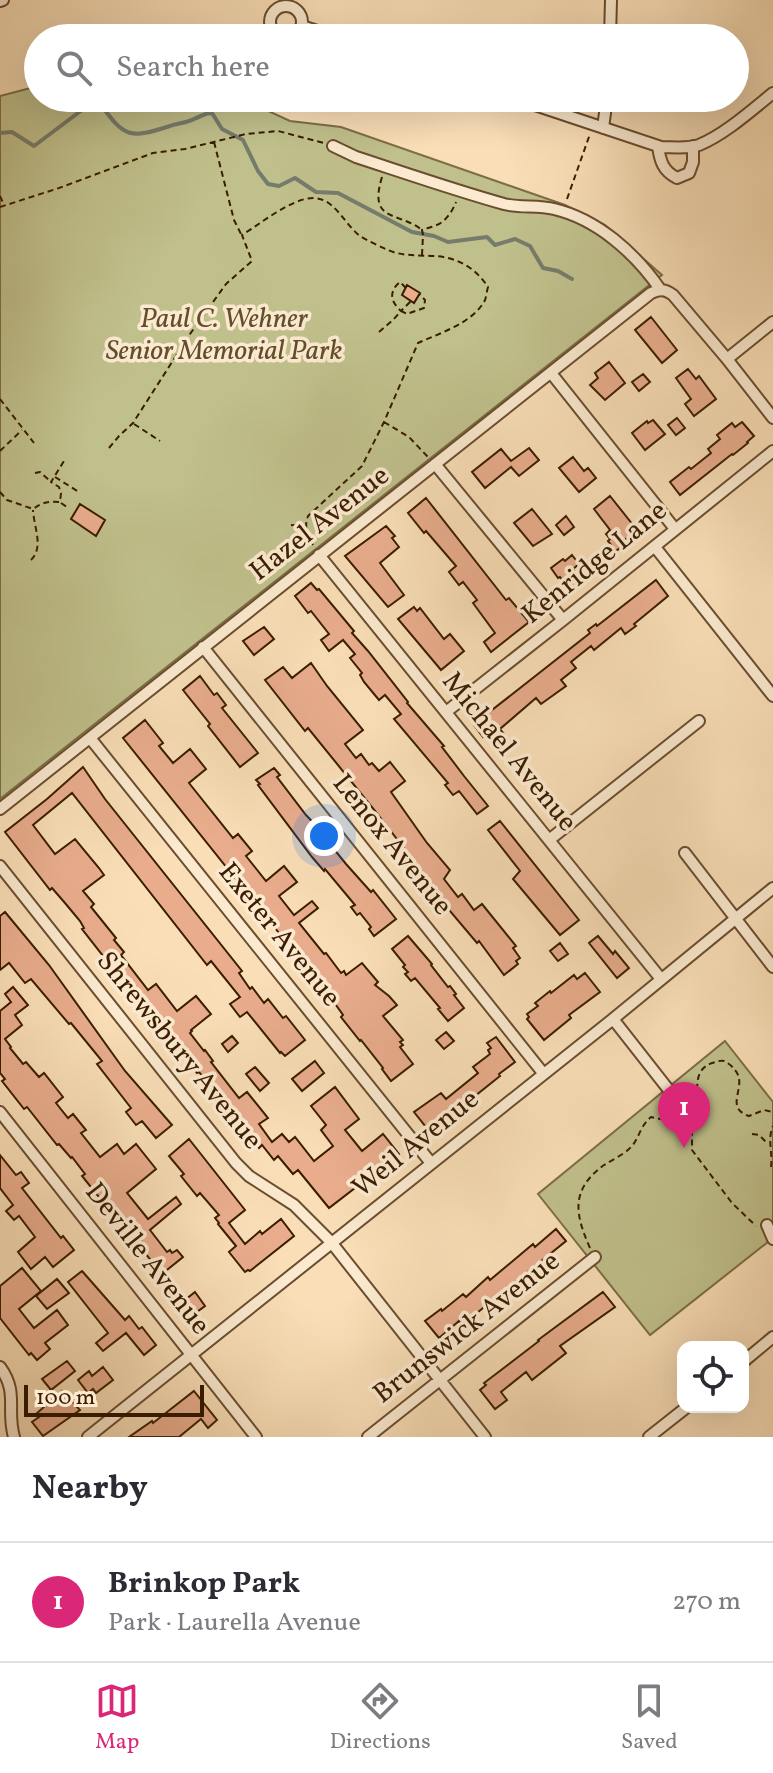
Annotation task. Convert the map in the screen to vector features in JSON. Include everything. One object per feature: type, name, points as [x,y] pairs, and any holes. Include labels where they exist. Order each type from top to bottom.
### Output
[{"type":"street","points":[[610,24],[611,0]]},
{"type":"street","points":[[272,24],[275,11],[284,6],[294,8],[301,16],[302,24]]},
{"type":"street","points":[[555,112],[658,146],[698,146],[737,122],[773,93]]},
{"type":"street","points":[[598,127],[603,112]]},
{"type":"street","points":[[333,146],[356,157],[508,205],[550,208],[596,226],[647,270],[660,289],[673,295],[773,418]]},
{"type":"street","points":[[658,146],[666,172],[677,178],[689,173],[692,167],[693,146]]},
{"type":"street","name":"Hazel Avenue","points":[[0,809],[651,293],[660,289]]},
{"type":"street","points":[[727,359],[773,322]]},
{"type":"street","points":[[551,373],[675,529]]},
{"type":"street","name":"Kenridge Lane","points":[[446,712],[773,451]]},
{"type":"street","points":[[435,464],[563,620]]},
{"type":"street","points":[[655,547],[773,696]]},
{"type":"street","name":"Michael Avenue","points":[[319,555],[661,979]]},
{"type":"street","name":"Lenox Avenue","points":[[203,647],[543,1073]]},
{"type":"street","points":[[549,840],[699,721]]},
{"type":"street","name":"Exeter Avenue","points":[[90,738],[431,1163]]},
{"type":"street","points":[[685,853],[773,967]]},
{"type":"street","name":"Shrewsbury Avenue","points":[[0,866],[236,1163],[249,1176],[294,1205],[331,1242],[485,1437]]},
{"type":"street","name":"Weil Avenue","points":[[88,1437],[773,888]]},
{"type":"street","points":[[613,1019],[668,1089]]},
{"type":"street","name":"Deville Avenue","points":[[0,1112],[256,1437]]},
{"type":"street","points":[[767,1225],[773,1239]]},
{"type":"street","name":"Brunswick Avenue","points":[[368,1437],[595,1257]]},
{"type":"street","points":[[749,1357],[773,1337]]},
{"type":"street","points":[[0,1367],[11,1389],[14,1437]]},
{"type":"street","points":[[649,1437],[679,1413]]},
{"type":"path","points":[[563,212],[598,127]]},
{"type":"path","points":[[0,207],[153,153],[185,149],[246,134],[278,131],[333,146]]},
{"type":"path","points":[[109,448],[133,423],[226,284],[252,261],[234,220],[214,142]]},
{"type":"path","points":[[385,166],[378,191],[382,209],[388,215],[415,225],[422,232],[422,255]]},
{"type":"path","points":[[422,232],[436,226],[451,213],[460,190]]},
{"type":"path","points":[[0,196],[4,205]]},
{"type":"path","points":[[242,235],[303,199],[317,197],[332,205],[360,236],[392,252],[461,262],[479,274],[488,287],[486,300],[472,316],[418,343],[362,466],[308,516],[305,526],[319,555]]},
{"type":"path","points":[[406,288],[400,282],[392,294],[394,305],[407,314],[424,308],[425,300],[419,294]]},
{"type":"path","points":[[379,332],[411,301]]},
{"type":"path","points":[[0,399],[34,443]]},
{"type":"path","points":[[384,422],[409,437],[435,464]]},
{"type":"path","points":[[133,423],[160,441]]},
{"type":"path","points":[[0,451],[23,429]]},
{"type":"path","points":[[51,482],[64,461]]},
{"type":"path","points":[[35,473],[44,474],[59,487],[60,502]]},
{"type":"path","points":[[54,476],[79,492]]},
{"type":"path","points":[[0,492],[7,500],[33,509]]},
{"type":"path","points":[[33,509],[49,501],[60,502],[67,507]]},
{"type":"path","points":[[31,560],[38,553],[39,545],[33,509]]},
{"type":"path","points":[[291,525],[305,526]]},
{"type":"path","points":[[595,1257],[580,1222],[579,1195],[600,1168],[633,1147],[644,1123],[651,1117],[671,1124],[688,1119],[695,1112],[698,1076],[706,1066],[724,1061],[738,1073],[741,1081],[736,1101],[737,1108],[743,1114],[749,1116],[764,1110],[773,1112]]},
{"type":"path","points":[[661,1119],[673,1095],[668,1089]]},
{"type":"path","points":[[688,1119],[692,1150],[700,1161],[750,1222],[760,1229],[767,1225]]},
{"type":"path","points":[[771,1167],[773,1159],[769,1134],[773,1126]]},
{"type":"path","points":[[752,1134],[759,1135],[769,1145]]},
{"type":"green space","name":"Paul C. Wehner Senior Memorial Park","points":[[24,90],[24,112],[270,112],[290,121],[341,127],[565,205],[605,225],[662,275],[0,799],[0,96]]},
{"type":"green space","points":[[725,1041],[773,1102],[773,1238],[650,1335],[538,1194]]},
{"type":"building","points":[[407,285],[420,293],[414,303],[402,295]]},
{"type":"building","points":[[651,317],[677,350],[662,363],[635,330]]},
{"type":"building","points":[[609,362],[625,383],[605,400],[590,385],[598,378],[595,373]]},
{"type":"building","points":[[688,369],[696,379],[699,376],[716,399],[694,416],[685,404],[691,399],[676,378]]},
{"type":"building","points":[[643,374],[650,382],[639,391],[632,382]]},
{"type":"building","points":[[677,418],[685,428],[676,435],[668,425]]},
{"type":"building","points":[[653,420],[665,434],[645,450],[632,433]]},
{"type":"building","points":[[742,422],[754,436],[680,495],[670,482],[711,453],[708,449],[720,439],[717,435],[732,423],[735,427]]},
{"type":"building","points":[[529,448],[539,460],[519,476],[511,467],[485,488],[472,472],[501,449],[511,461]]},
{"type":"building","points":[[573,457],[584,471],[588,468],[596,478],[579,492],[559,468]]},
{"type":"building","points":[[610,496],[637,530],[616,551],[606,534],[610,530],[594,509]]},
{"type":"building","points":[[426,498],[506,600],[509,598],[529,622],[491,652],[484,642],[495,633],[473,603],[477,600],[463,582],[459,585],[449,572],[456,566],[408,513]]},
{"type":"building","points":[[80,504],[105,520],[96,536],[71,519]]},
{"type":"building","points":[[532,509],[552,534],[533,546],[514,523]]},
{"type":"building","points":[[566,516],[574,527],[564,535],[556,525]]},
{"type":"building","points":[[386,526],[399,547],[380,563],[404,595],[388,607],[345,556]]},
{"type":"building","points":[[572,555],[579,564],[573,569],[580,582],[570,590],[551,568]]},
{"type":"building","points":[[656,580],[668,596],[634,624],[636,626],[625,634],[621,628],[594,650],[591,646],[571,662],[576,668],[561,680],[566,686],[541,704],[536,698],[500,729],[504,734],[495,741],[488,733],[483,737],[474,725],[478,721],[590,633],[588,630]]},
{"type":"building","points":[[311,583],[354,631],[352,633],[444,746],[488,806],[477,814],[459,791],[453,795],[445,785],[448,783],[394,719],[401,714],[385,695],[379,700],[364,682],[362,673],[350,658],[355,654],[343,640],[329,651],[321,640],[329,634],[295,596]]},
{"type":"building","points":[[414,607],[417,611],[420,608],[444,639],[450,634],[464,651],[441,670],[398,619]]},
{"type":"building","points":[[264,627],[274,639],[254,655],[243,641]]},
{"type":"building","points":[[311,663],[363,730],[345,744],[356,758],[361,754],[369,765],[372,763],[379,771],[390,762],[405,781],[391,792],[450,870],[444,879],[458,897],[462,894],[474,910],[482,904],[516,946],[513,948],[520,958],[516,961],[518,964],[504,975],[479,941],[477,943],[445,905],[442,907],[433,895],[437,891],[376,812],[265,680],[283,667],[292,678]]},
{"type":"building","points":[[200,676],[214,695],[217,693],[226,705],[222,708],[258,753],[240,767],[183,690]]},
{"type":"building","points":[[145,720],[163,743],[159,746],[173,763],[190,749],[206,769],[189,783],[233,838],[238,834],[252,851],[246,856],[266,881],[284,866],[297,882],[279,896],[294,915],[312,901],[318,908],[299,923],[324,954],[346,975],[362,963],[378,982],[375,985],[397,1005],[383,1016],[403,1040],[400,1047],[413,1064],[391,1081],[341,1017],[343,1015],[331,998],[123,738]]},
{"type":"building","points":[[83,767],[242,971],[239,973],[250,989],[252,987],[264,1003],[268,999],[305,1040],[285,1056],[247,1012],[240,1017],[230,1004],[240,997],[211,961],[207,965],[72,793],[33,825],[55,854],[75,839],[104,875],[83,891],[94,904],[91,907],[116,938],[114,940],[124,952],[121,955],[148,990],[156,984],[177,1011],[196,996],[211,1014],[190,1033],[239,1098],[247,1092],[268,1118],[259,1124],[272,1142],[282,1134],[289,1142],[295,1137],[314,1161],[333,1146],[321,1130],[326,1125],[311,1106],[335,1087],[359,1119],[345,1130],[362,1151],[383,1134],[399,1154],[329,1208],[298,1170],[293,1174],[278,1156],[274,1160],[262,1145],[259,1148],[189,1063],[191,1061],[164,1027],[122,980],[82,929],[80,921],[52,888],[50,890],[5,832]]},
{"type":"building","points":[[274,768],[280,775],[277,777],[306,815],[396,919],[374,936],[360,913],[357,915],[351,907],[355,905],[312,857],[258,785],[256,780]]},
{"type":"building","points":[[500,821],[579,920],[560,935],[513,879],[520,871],[488,830]]},
{"type":"building","points":[[5,912],[49,965],[125,1071],[172,1125],[156,1138],[142,1121],[136,1125],[126,1112],[131,1108],[97,1064],[102,1061],[31,979],[25,983],[9,963],[0,970],[0,916]]},
{"type":"building","points":[[408,936],[450,986],[464,1008],[448,1021],[415,978],[411,981],[405,974],[408,972],[403,967],[405,965],[392,949]]},
{"type":"building","points":[[598,936],[629,968],[617,978],[589,943]]},
{"type":"building","points":[[560,943],[568,954],[558,961],[550,951]]},
{"type":"building","points":[[585,973],[600,992],[569,1015],[571,1018],[544,1040],[527,1019],[527,1014],[550,991],[574,975],[577,979]]},
{"type":"building","points":[[13,987],[28,1005],[15,1015],[22,1025],[5,1039],[10,1048],[39,1077],[44,1073],[63,1097],[56,1103],[68,1118],[73,1114],[86,1130],[81,1133],[100,1157],[117,1144],[124,1154],[136,1144],[156,1169],[127,1193],[148,1219],[176,1197],[181,1204],[150,1230],[167,1252],[177,1250],[183,1257],[162,1274],[140,1247],[144,1244],[130,1228],[127,1230],[123,1227],[82,1176],[85,1174],[72,1157],[57,1145],[2,1081],[5,1079],[0,1073],[0,1011],[11,1002],[5,994]]},
{"type":"building","points":[[446,1032],[454,1041],[444,1049],[436,1040]]},
{"type":"building","points":[[232,1036],[238,1043],[228,1052],[222,1044]]},
{"type":"building","points":[[496,1037],[515,1062],[430,1132],[414,1112],[441,1093],[446,1099],[478,1073],[473,1067],[490,1054],[488,1050],[491,1048],[487,1043]]},
{"type":"building","points":[[315,1061],[324,1073],[302,1091],[292,1079]]},
{"type":"building","points":[[255,1067],[269,1083],[260,1091],[246,1074]]},
{"type":"building","points":[[189,1139],[245,1210],[229,1223],[245,1244],[281,1219],[294,1236],[250,1271],[245,1272],[229,1252],[236,1246],[218,1224],[215,1218],[219,1215],[200,1193],[197,1196],[169,1156]]},
{"type":"building","points":[[0,1155],[16,1175],[21,1172],[29,1183],[22,1188],[74,1250],[53,1267],[45,1257],[31,1269],[18,1252],[35,1237],[19,1216],[14,1220],[6,1211],[13,1205],[0,1188]]},
{"type":"building","points":[[556,1229],[566,1241],[462,1325],[459,1321],[439,1338],[425,1321],[463,1294],[466,1297],[488,1277],[490,1280]]},
{"type":"building","points":[[22,1268],[41,1291],[19,1309],[34,1328],[57,1310],[68,1325],[45,1343],[50,1349],[37,1360],[31,1353],[29,1355],[0,1318],[0,1286]]},
{"type":"building","points":[[82,1271],[125,1320],[129,1316],[156,1345],[144,1355],[126,1333],[103,1351],[96,1343],[108,1333],[68,1282]]},
{"type":"building","points":[[57,1279],[69,1293],[47,1309],[36,1296]]},
{"type":"building","points":[[195,1292],[205,1306],[190,1317],[180,1304]]},
{"type":"building","points":[[603,1292],[615,1307],[560,1346],[566,1353],[532,1380],[526,1372],[501,1392],[507,1400],[495,1409],[480,1390],[486,1385],[484,1383]]},
{"type":"building","points":[[67,1361],[75,1371],[51,1390],[42,1379]]},
{"type":"building","points":[[103,1367],[113,1380],[96,1393],[93,1389],[88,1393],[78,1380],[89,1371],[92,1376]]},
{"type":"building","points":[[62,1391],[80,1410],[43,1436],[32,1422],[39,1417],[36,1414]]},
{"type":"building","points":[[194,1391],[217,1420],[208,1428],[201,1419],[179,1437],[129,1437],[153,1423]]},
{"type":"waterway","points":[[0,133],[12,132],[34,146],[79,112]]},
{"type":"waterway","points":[[107,112],[122,129],[137,134],[212,113],[222,129],[243,140],[268,184],[279,186],[295,178],[316,192],[338,193],[412,232],[448,242],[487,237],[495,245],[515,239],[530,246],[543,268],[558,271],[572,279]]},
{"type":"place","name":"Brinkop Park","points":[[684,1148]]}]
